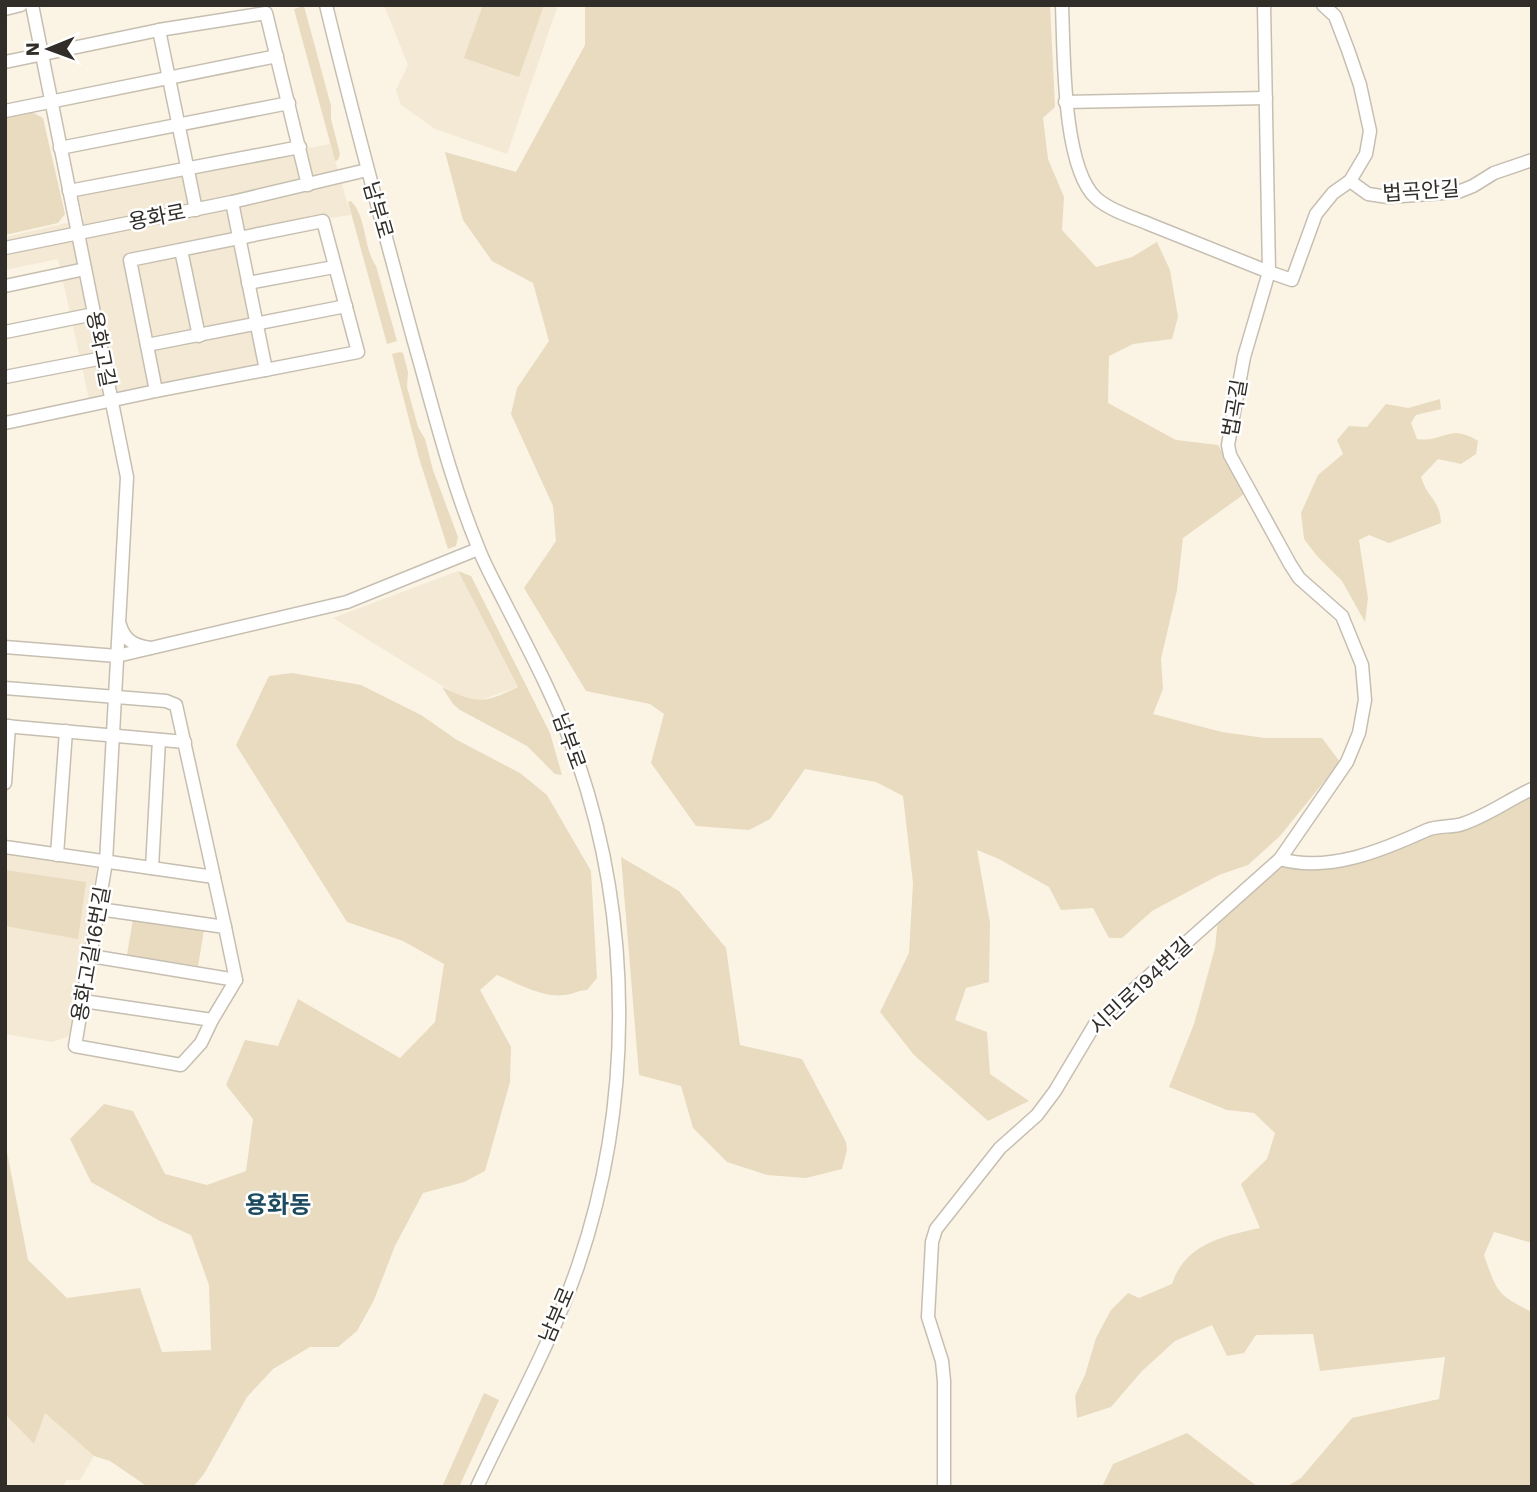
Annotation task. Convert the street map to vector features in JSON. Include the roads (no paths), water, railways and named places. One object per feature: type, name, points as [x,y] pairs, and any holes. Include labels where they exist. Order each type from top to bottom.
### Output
[{"type":"street","points":[[5,9],[21,5]]},
{"type":"street","name":"용화고길","points":[[32,5],[127,477],[106,862]]},
{"type":"street","name":"남부로","points":[[326,5],[367,170],[446,454],[478,549],[550,692],[578,763],[602,851],[616,948],[618,1054],[612,1112],[595,1207],[578,1266],[558,1315],[477,1487]]},
{"type":"street","points":[[1062,5],[1065,102],[1079,173],[1097,200],[1130,216],[1292,280],[1316,214],[1333,193],[1350,181],[1366,154],[1370,131],[1360,85],[1348,50],[1335,16],[1323,5]]},
{"type":"street","name":"법곡길","points":[[1264,5],[1269,272],[1244,357],[1228,445],[1230,456],[1299,578],[1342,616],[1362,665],[1365,700],[1359,733],[1347,762],[1280,859]]},
{"type":"street","points":[[5,62],[159,30],[266,13],[309,185]]},
{"type":"street","points":[[159,30],[196,209]]},
{"type":"street","points":[[5,110],[277,56]]},
{"type":"street","points":[[1065,102],[1266,98]]},
{"type":"street","points":[[60,148],[289,103]]},
{"type":"street","points":[[69,191],[300,147]]},
{"type":"street","name":"법곡안길","points":[[1350,181],[1368,194],[1388,198],[1458,192],[1494,173],[1532,160]]},
{"type":"street","name":"용화로","points":[[5,248],[232,202],[367,170]]},
{"type":"street","points":[[232,202],[266,370]]},
{"type":"street","points":[[5,423],[358,352],[323,221],[130,260],[156,391]]},
{"type":"street","points":[[181,250],[199,336]]},
{"type":"street","points":[[248,283],[334,267]]},
{"type":"street","points":[[5,286],[85,269]]},
{"type":"street","points":[[146,345],[346,306]]},
{"type":"street","points":[[5,332],[94,314]]},
{"type":"street","points":[[5,377],[103,358]]},
{"type":"street","points":[[5,647],[117,656],[347,602],[478,549]]},
{"type":"street","points":[[119,622],[128,640],[138,646],[150,648]]},
{"type":"street","points":[[5,688],[166,701],[176,705],[236,980],[212,1020],[83,1001]]},
{"type":"street","points":[[5,783],[7,726],[185,742]]},
{"type":"street","points":[[57,855],[66,731]]},
{"type":"street","points":[[152,868],[159,740]]},
{"type":"street","points":[[1280,859],[1292,863],[1332,862],[1360,856],[1394,846],[1429,829],[1459,825],[1532,789]]},
{"type":"street","points":[[5,847],[214,877]]},
{"type":"street","name":"시민로194번길","points":[[944,1487],[944,1381],[942,1361],[928,1317],[932,1242],[936,1229],[1000,1147],[1037,1115],[1055,1091],[1095,1024],[1280,859]]},
{"type":"street","name":"용화고길16번길","points":[[106,862],[75,1046],[181,1065],[201,1043],[212,1020]]},
{"type":"street","points":[[99,909],[225,927]]},
{"type":"street","points":[[91,956],[236,980]]},
{"type":"district","name":"용화동","points":[[278,1205]]}]
